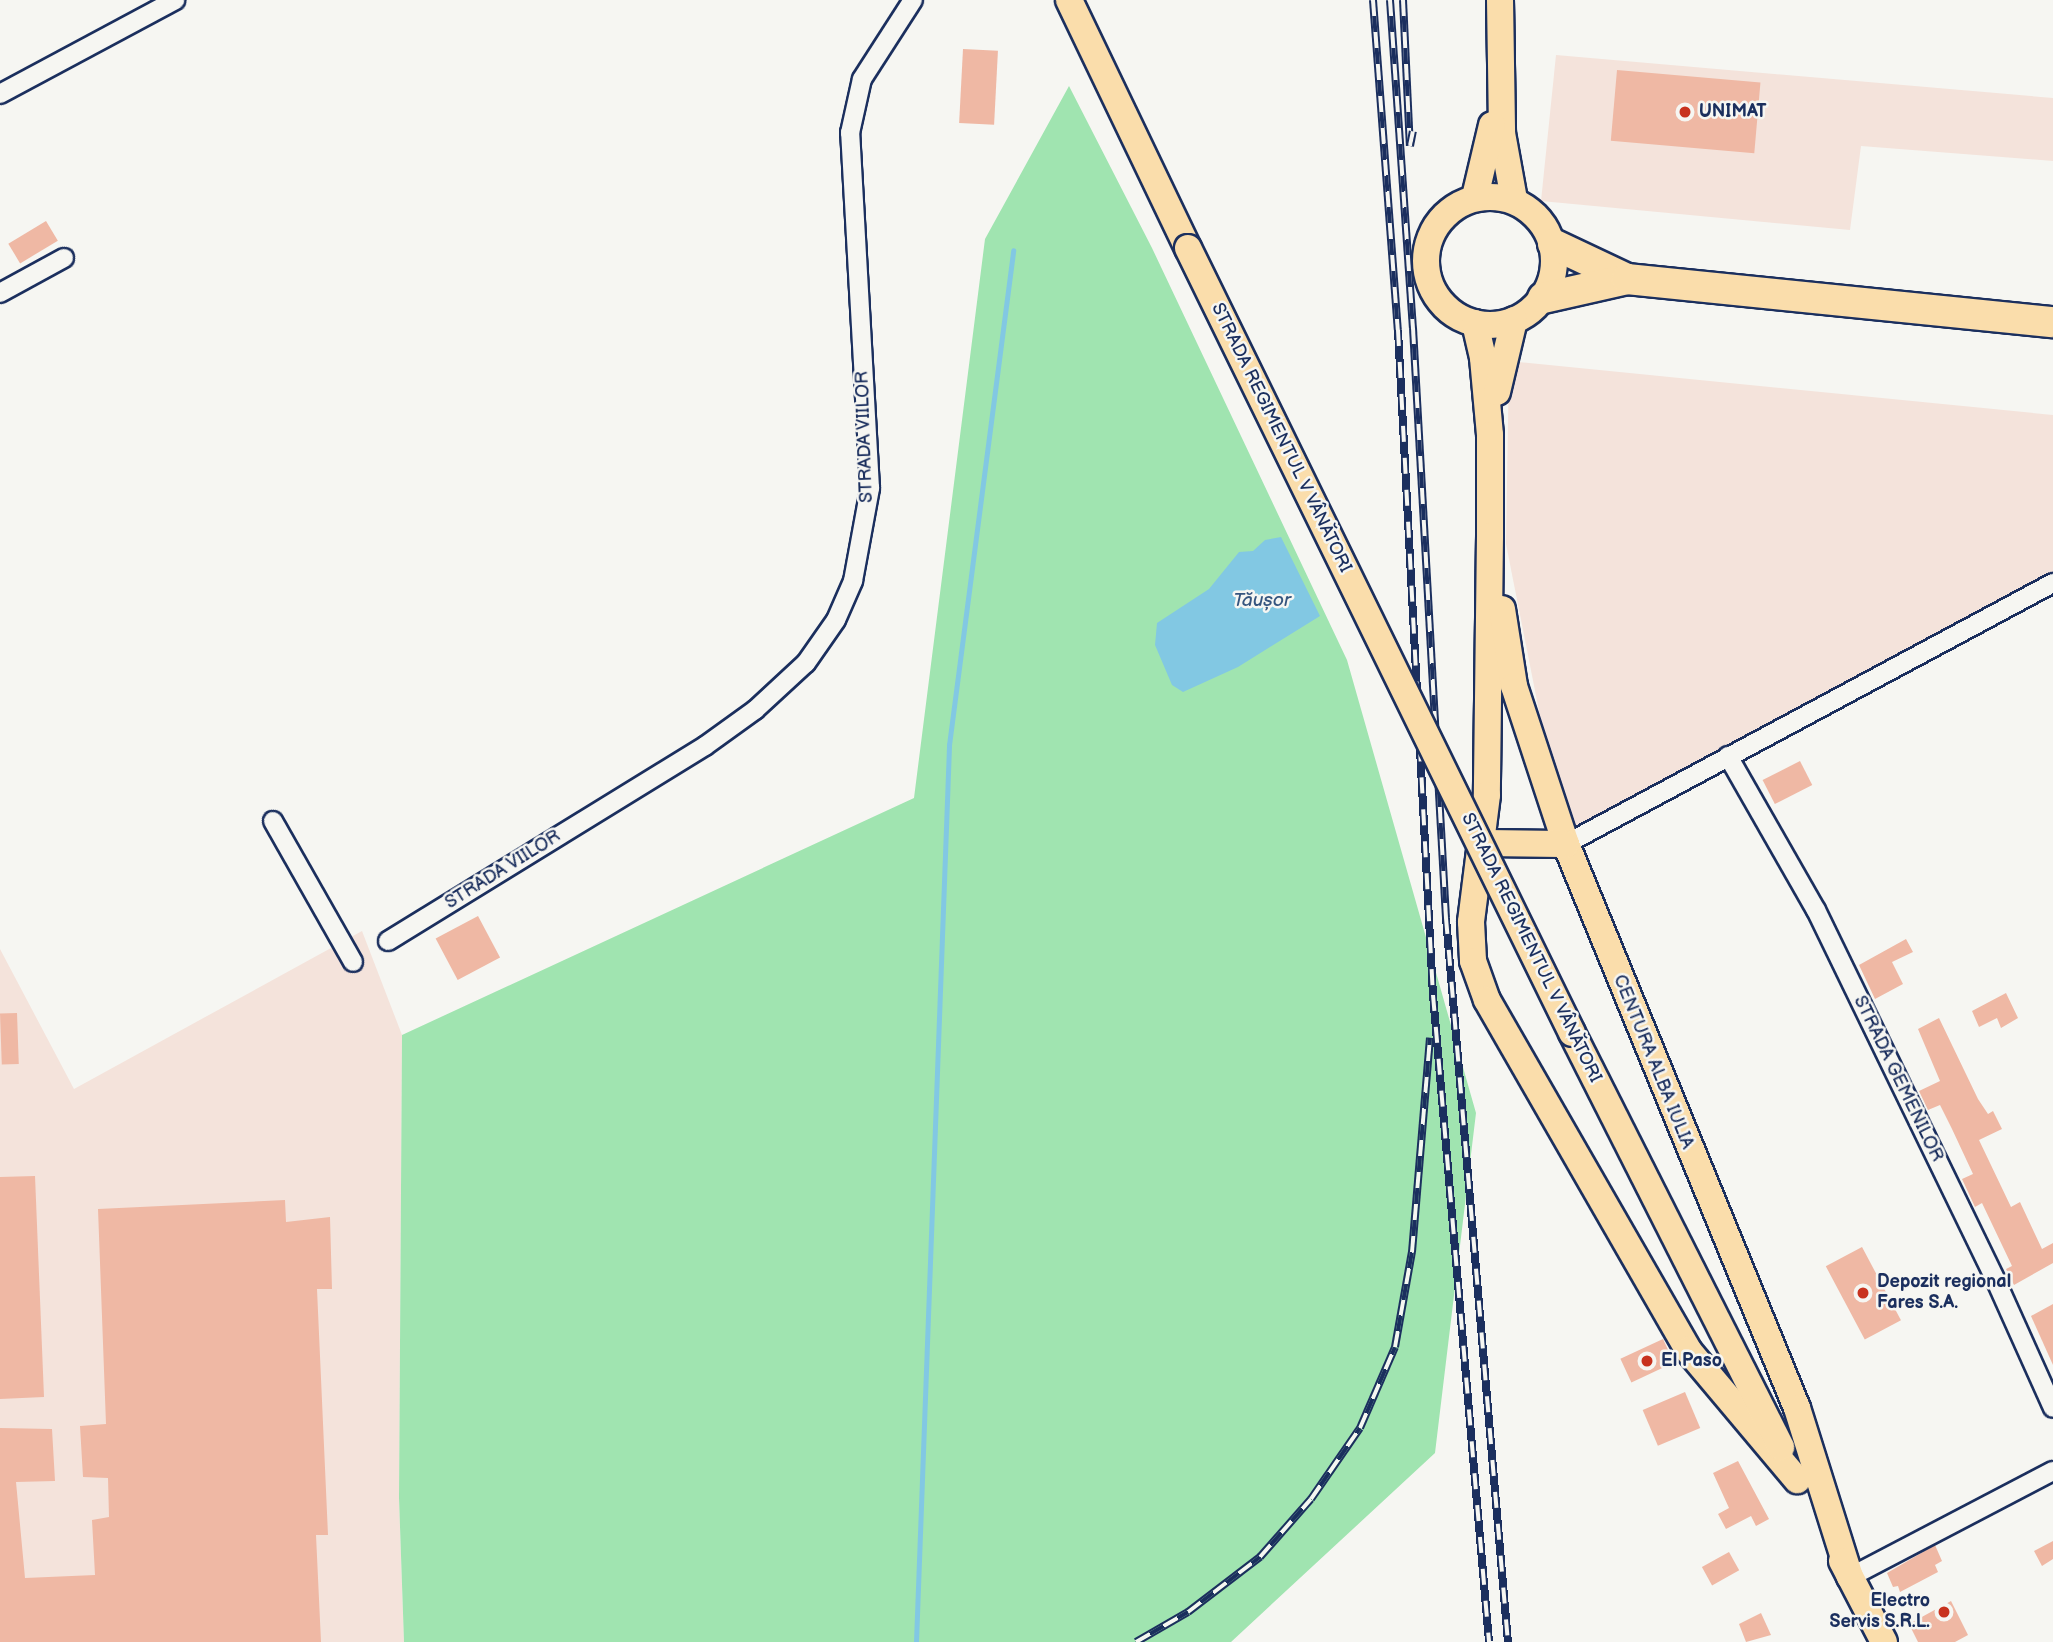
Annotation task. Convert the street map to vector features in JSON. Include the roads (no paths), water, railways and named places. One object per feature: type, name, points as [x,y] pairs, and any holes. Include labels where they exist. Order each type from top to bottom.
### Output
[{"type":"highway","points":[[1552,244],[1627,279]]},
{"type":"highway","points":[[1543,298],[1627,279],[2053,322]]},
{"type":"main road","name":"STRADA REGIMENTUL V VÂNĂTORI","points":[[1069,0],[1572,1033],[1797,1480],[1884,1642]]},
{"type":"main road","points":[[1500,0],[1499,82],[1505,163],[1514,200]]},
{"type":"main road","points":[[1475,197],[1499,82]]},
{"type":"main road","points":[[1475,197],[1514,200],[1538,218],[1552,244],[1552,281],[1543,298],[1514,320],[1475,323],[1455,315],[1439,300],[1429,282],[1425,260],[1439,220],[1475,197]]},
{"type":"main road","name":"CENTURA ALBA IULIA","points":[[1490,435],[1501,360],[1514,320]]},
{"type":"main road","name":"CENTURA ALBA IULIA","points":[[1475,323],[1483,358],[1490,435],[1490,536],[1482,843],[1471,922],[1473,961],[1487,1000],[1688,1350],[1797,1480]]},
{"type":"main road","name":"CENTURA ALBA IULIA","points":[[1490,536],[1514,686],[1566,844],[1797,1408],[1850,1577]]},
{"type":"main road","points":[[1482,843],[1566,844]]},
{"type":"street","points":[[0,94],[175,0]]},
{"type":"street","name":"STRADA VIILOR","points":[[388,941],[705,746],[755,710],[806,663],[836,620],[853,581],[870,488],[850,133],[862,79],[910,1]]},
{"type":"street","points":[[0,293],[64,258]]},
{"type":"street","points":[[1566,844],[2053,583]]},
{"type":"street","name":"STRADA GEMENILOR","points":[[1728,756],[1816,910],[1996,1281],[2053,1408]]},
{"type":"street","points":[[273,821],[353,962]]},
{"type":"street","points":[[1850,1577],[2053,1471]]},
{"type":"water","name":"Tăușor","points":[[1281,537],[1320,616],[1238,667],[1183,692],[1172,685],[1155,645],[1157,623],[1209,589],[1239,552],[1253,551],[1265,540]]},
{"type":"waterway","points":[[916,1642],[949,745],[1013,250]]},
{"type":"railway","points":[[1373,0],[1398,330],[1433,995],[1489,1642]]},
{"type":"railway","points":[[1390,0],[1413,328],[1446,918],[1508,1642]]},
{"type":"railway","points":[[1403,0],[1410,146],[1413,131]]},
{"type":"railway","points":[[1136,1642],[1188,1612],[1260,1557],[1311,1499],[1360,1428],[1395,1347],[1412,1252],[1430,1038]]},
{"type":"place","name":"UNIMAT","points":[[1685,112]]},
{"type":"place","name":"Depozit regional Fares S.A.","points":[[1863,1293]]},
{"type":"place","name":"El Paso","points":[[1647,1361]]},
{"type":"place","name":"Electro Servis S.R.L.","points":[[1944,1612]]}]
